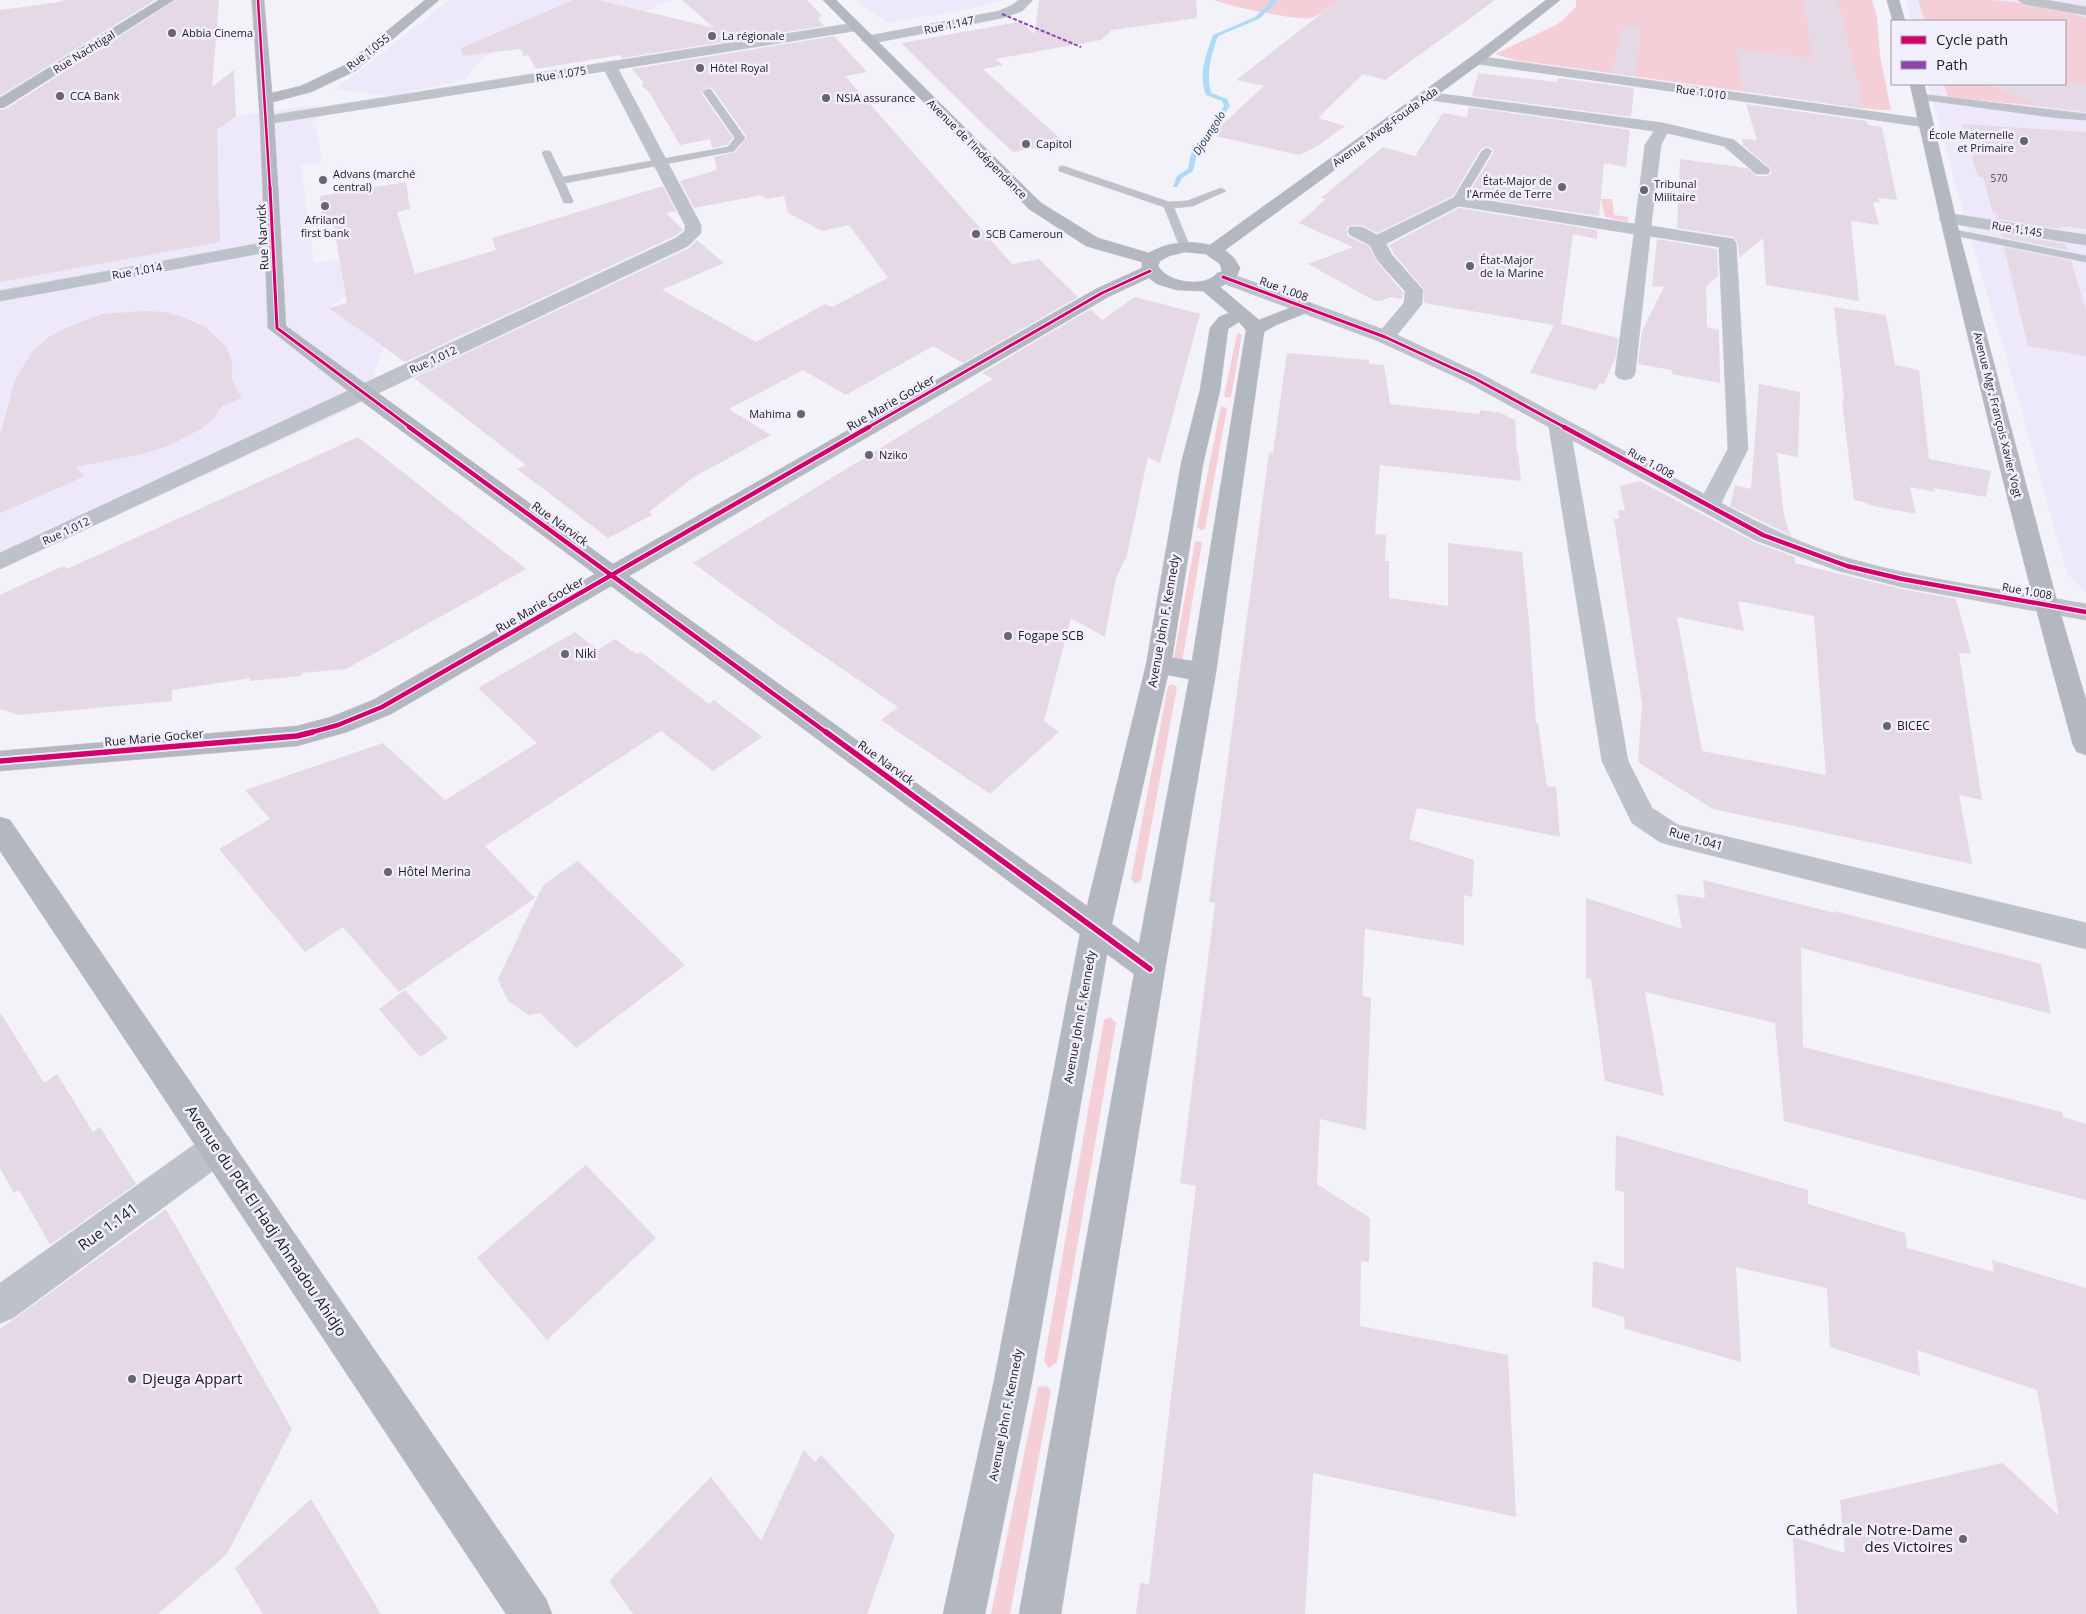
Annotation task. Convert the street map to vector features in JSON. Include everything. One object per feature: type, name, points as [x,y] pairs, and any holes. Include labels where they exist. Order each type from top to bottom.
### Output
[{"type":"main road","name":"Rue Nachtigal","points":[[0,104],[168,0]]},
{"type":"main road","name":"Rue Narvick","points":[[258,0],[267,110],[278,328],[363,393],[1150,969]]},
{"type":"main road","name":"Rue 1.055","points":[[267,110],[306,88],[350,68],[433,0]]},
{"type":"main road","name":"Avenue de l'Indépendance","points":[[830,0],[1035,206],[1092,242],[1151,265],[1162,280],[1170,284],[1191,287],[1215,282]]},
{"type":"main road","name":"Avenue Mvog-Fouda Ada","points":[[1213,251],[1476,60],[1554,0]]},
{"type":"main road","points":[[1893,0],[1899,20]]},
{"type":"main road","name":"Avenue Mgr. François Xavier Vogt","points":[[1919,90],[1949,225],[2046,605],[2086,744]]},
{"type":"main road","name":"Rue Marie Gocker","points":[[0,761],[297,736],[338,725],[382,707],[1151,265],[1158,253],[1168,249],[1185,247],[1213,251]]},
{"type":"main road","points":[[1213,251],[1229,262],[1231,268],[1230,274],[1215,282],[1247,322],[1269,321],[1305,308]]},
{"type":"main road","name":"Avenue John F. Kennedy","points":[[964,1614],[1013,1381],[1096,929],[1158,665],[1203,527],[1246,394],[1247,322],[1226,320],[1219,328],[1210,390],[1192,464],[1203,527],[1203,672],[1150,969],[1040,1614]]},
{"type":"main road","points":[[1210,390],[1246,394]]},
{"type":"main road","points":[[1158,665],[1203,672]]},
{"type":"main road","name":"Avenue du Pdt El Hadj Ahmadou Ahidjo","points":[[0,828],[531,1614]]},
{"type":"street","points":[[2024,0],[2086,11]]},
{"type":"street","name":"Rue 1.147","points":[[868,40],[1002,14],[1017,8],[1024,1]]},
{"type":"street","name":"Rue 1.075","points":[[267,110],[610,66],[855,27]]},
{"type":"street","name":"Rue 1.010","points":[[1476,60],[1925,123]]},
{"type":"street","name":"Rue 1.012","points":[[0,562],[682,242],[693,233],[693,225],[610,66]]},
{"type":"street","points":[[1427,96],[1663,128],[1729,142],[1762,171]]},
{"type":"street","points":[[1625,374],[1652,145],[1663,128]]},
{"type":"street","points":[[1634,142],[1652,145]]},
{"type":"street","points":[[1377,242],[1457,201],[1727,243],[1738,449],[1709,506]]},
{"type":"street","name":"Rue 1.145","points":[[1949,225],[2086,240]]},
{"type":"street","points":[[1356,231],[1377,242],[1384,257],[1414,290],[1413,304],[1385,337]]},
{"type":"street","name":"Rue 1.014","points":[[0,296],[274,246]]},
{"type":"street","name":"Rue 1.008","points":[[1215,282],[1305,308],[1385,337],[1474,378],[1763,535],[1846,566],[1902,579],[2086,612]]},
{"type":"street","name":"Rue 1.041","points":[[1559,424],[1615,761],[1642,814],[1670,834],[2086,936]]},
{"type":"street","name":"Rue 1.141","points":[[0,1305],[217,1148]]},
{"type":"lane","points":[[1919,90],[2056,115],[2086,117]]},
{"type":"lane","points":[[559,181],[731,149],[740,138],[708,92]]},
{"type":"lane","points":[[1457,201],[1488,151]]},
{"type":"lane","points":[[547,153],[568,201]]},
{"type":"lane","points":[[1063,169],[1168,205],[1189,204],[1221,191]]},
{"type":"lane","points":[[1168,205],[1185,247]]},
{"type":"lane","points":[[1949,225],[2086,259]]},
{"type":"shaded area","points":[[449,0],[673,0],[630,17],[495,50],[479,62],[465,80],[388,96],[334,89]]},
{"type":"shaded area","points":[[856,0],[1002,1],[975,8],[887,23]]},
{"type":"shaded area","points":[[1215,0],[1341,0],[1315,17],[1304,18],[1233,6]]},
{"type":"shaded area","points":[[1576,0],[1872,0],[1877,17],[1880,56],[1891,110],[1879,110],[1514,60],[1495,54],[1558,24],[1576,7]]},
{"type":"shaded area","points":[[1906,0],[2086,0],[2086,592],[2067,574],[1928,85],[2066,85],[2066,20],[1911,20]]},
{"type":"shaded area","points":[[1918,0],[1992,0],[2052,6],[2086,18],[2086,109],[2078,110],[1948,97],[1944,85],[2066,85],[2066,20],[1925,20]]},
{"type":"shaded area","points":[[315,105],[320,118],[314,121],[311,127],[316,127],[322,162],[301,166],[314,263],[339,259],[346,296],[329,308],[384,347],[369,384],[353,408],[0,569],[0,282],[220,242],[216,155],[217,130],[237,116]]},
{"type":"shaded area","points":[[1601,199],[1612,199],[1614,215],[1628,217],[1628,222],[1605,217]]},
{"type":"shaded area","points":[[1240,333],[1242,335],[1231,397],[1227,398],[1224,396],[1237,334]]},
{"type":"shaded area","points":[[1221,406],[1227,408],[1205,529],[1201,530],[1197,527]]},
{"type":"shaded area","points":[[1200,541],[1202,543],[1181,669],[1172,668],[1195,542]]},
{"type":"shaded area","points":[[1173,684],[1177,687],[1141,881],[1135,884],[1131,879],[1168,686]]},
{"type":"shaded area","points":[[1110,1017],[1116,1023],[1057,1362],[1049,1368],[1044,1361],[1104,1020]]},
{"type":"shaded area","points":[[1047,1386],[1051,1391],[1010,1614],[991,1614],[1038,1387]]},
{"type":"building","points":[[64,0],[155,0],[0,96],[0,10]]},
{"type":"building","points":[[176,0],[219,0],[212,87],[234,70],[236,116],[217,130],[220,242],[0,282],[0,110],[6,109]]},
{"type":"building","points":[[573,0],[598,0],[714,28],[682,0],[807,0],[822,16],[818,19],[824,26],[622,58],[620,55],[536,69],[528,55],[524,56],[520,49],[463,56],[461,48]]},
{"type":"building","points":[[1039,0],[1196,0],[1197,18],[1112,30],[1101,40],[995,59],[1003,65],[983,69],[1064,142],[1013,152],[901,43],[1020,22],[1035,34]]},
{"type":"building","points":[[1339,0],[1495,0],[1385,80],[1363,74],[1318,118],[1345,126],[1319,145],[1299,155],[1211,135],[1264,86],[1236,80]]},
{"type":"building","points":[[1804,0],[1836,0],[1836,4],[1839,4],[1864,109],[1742,91],[1737,49],[1812,58]]},
{"type":"building","points":[[1623,25],[1641,28],[1636,76],[1611,73]]},
{"type":"building","points":[[834,36],[867,72],[845,76],[1012,264],[1039,259],[1078,297],[963,363],[933,346],[846,395],[803,370],[729,409],[771,435],[694,477],[649,512],[652,515],[608,538],[517,469],[526,465],[414,378],[689,248],[697,240],[724,263],[662,290],[756,342],[825,304],[832,307],[888,278],[849,225],[822,231],[788,213],[784,196],[765,199],[762,195],[694,208],[680,181],[717,170],[714,157],[735,152],[747,137],[713,89],[707,87],[701,93],[733,138],[727,145],[712,148],[710,139],[680,145],[649,92],[642,86],[643,82],[632,69]]},
{"type":"building","points":[[1478,73],[1557,82],[1558,78],[1634,88],[1631,117],[1472,96]]},
{"type":"building","points":[[2086,84],[2086,112],[2040,106],[1988,85]]},
{"type":"building","points":[[1746,104],[1867,121],[1868,125],[1882,127],[1897,200],[1878,198],[1880,203],[1873,202],[1879,225],[1851,221],[1859,301],[1766,285],[1763,238],[1739,258],[1738,243],[1733,237],[1677,228],[1680,159],[1747,168],[1756,176],[1768,176],[1772,172],[1769,167],[1743,145],[1742,139],[1757,140]]},
{"type":"building","points":[[1469,107],[1630,130],[1626,167],[1604,163],[1599,216],[1467,196],[1494,152],[1493,149],[1486,146],[1480,150],[1453,196],[1377,233],[1362,225],[1348,226],[1346,230],[1348,236],[1369,246],[1377,262],[1403,292],[1402,299],[1390,297],[1381,301],[1375,301],[1308,264],[1353,247],[1299,223],[1326,199],[1321,198],[1383,147],[1415,156],[1443,113],[1467,117]]},
{"type":"building","points":[[1962,124],[2086,132],[2086,229],[2060,226],[2061,229],[1998,219],[1996,213],[1993,213],[1983,177],[1978,177]]},
{"type":"building","points":[[406,182],[410,209],[397,212],[415,274],[496,250],[492,238],[663,186],[676,211],[666,213],[683,230],[675,236],[405,362],[329,308],[347,303],[333,222],[322,224],[320,196]]},
{"type":"building","points":[[1459,208],[1597,230],[1597,239],[1573,234],[1561,324],[1618,338],[1616,356],[1604,384],[1600,383],[1596,390],[1530,373],[1554,325],[1424,303],[1424,289],[1394,254],[1389,245]]},
{"type":"building","points":[[2001,233],[2065,244],[2067,250],[2002,237]]},
{"type":"building","points":[[1657,239],[1717,249],[1718,276],[1706,286],[1707,327],[1719,330],[1720,383],[1672,374],[1672,370],[1638,364],[1642,331],[1664,287],[1652,286]]},
{"type":"building","points":[[2004,247],[2071,261],[2086,311],[2086,356],[2028,346]]},
{"type":"building","points":[[1135,297],[1200,314],[1160,463],[1148,457],[1127,555],[1116,578],[1105,637],[1071,618],[1044,721],[1059,732],[990,794],[881,720],[898,707],[797,638],[693,563],[993,379],[982,373],[1091,309],[1102,320]]},
{"type":"building","points":[[1834,307],[1886,315],[1895,365],[1919,370],[1929,459],[1991,471],[1986,497],[1934,488],[1935,492],[1910,487],[1916,514],[1868,505],[1868,503],[1854,500],[1842,401],[1844,401]]},
{"type":"building","points":[[145,311],[164,312],[186,318],[205,327],[227,348],[233,367],[231,378],[242,398],[222,406],[214,418],[201,429],[168,446],[143,454],[75,467],[85,476],[0,513],[0,436],[15,380],[32,352],[49,337],[102,314]]},
{"type":"building","points":[[1287,353],[1369,360],[1369,364],[1384,365],[1390,404],[1480,414],[1480,410],[1501,413],[1515,420],[1521,481],[1380,465],[1375,534],[1386,535],[1385,561],[1389,561],[1389,598],[1448,606],[1448,543],[1522,552],[1536,723],[1538,723],[1547,786],[1556,787],[1560,837],[1417,808],[1409,839],[1474,860],[1472,897],[1464,895],[1464,945],[1365,929],[1362,996],[1371,998],[1366,1130],[1320,1119],[1317,1184],[1370,1218],[1369,1262],[1361,1261],[1360,1326],[1508,1355],[1516,1517],[1313,1473],[1305,1614],[1136,1614],[1140,1583],[1149,1584],[1196,1186],[1180,1183],[1215,903],[1209,902],[1269,452],[1273,453]]},
{"type":"building","points":[[1759,384],[1800,392],[1798,457],[1777,453],[1784,515],[1790,535],[1730,506],[1735,485],[1751,489]]},
{"type":"building","points":[[358,437],[526,569],[346,669],[250,681],[251,678],[172,690],[172,701],[19,715],[0,709],[0,595],[63,566],[67,569]]},
{"type":"building","points":[[1640,481],[1754,542],[1795,557],[1795,563],[1902,589],[1956,599],[1971,654],[1959,653],[1982,800],[1959,795],[1972,864],[1713,809],[1638,762],[1642,704],[1614,519],[1619,519],[1618,510],[1625,511],[1620,486]],"holes":[[[1738,601],[1814,616],[1826,775],[1702,751],[1677,617],[1744,631]]]},
{"type":"building","points":[[575,632],[598,650],[615,639],[636,654],[641,652],[709,704],[714,700],[762,737],[713,771],[661,731],[485,846],[535,898],[399,992],[343,927],[305,952],[219,849],[270,819],[245,790],[383,743],[445,800],[537,743],[478,688]]},
{"type":"building","points":[[578,861],[685,965],[576,1048],[540,1013],[529,1015],[508,1001],[498,979],[543,885]]},
{"type":"building","points":[[1703,880],[1835,913],[1835,911],[2041,964],[2051,1014],[1801,948],[1803,1047],[2062,1112],[2063,1117],[2086,1124],[2086,1200],[1784,1121],[1775,1023],[1645,992],[1664,1096],[1605,1081],[1591,978],[1586,979],[1586,898],[1682,929],[1676,894],[1705,898]]},
{"type":"building","points":[[405,990],[448,1038],[420,1057],[379,1009]]},
{"type":"building","points":[[0,1012],[44,1083],[57,1074],[93,1132],[100,1127],[136,1184],[50,1245],[19,1190],[14,1193],[0,1168]]},
{"type":"building","points":[[1616,1135],[1808,1190],[1808,1204],[1905,1233],[1907,1248],[1994,1272],[1992,1260],[2086,1288],[2086,1614],[1797,1614],[1793,1537],[1845,1553],[1840,1500],[2003,1463],[2059,1516],[2037,1390],[1917,1350],[1920,1376],[1830,1347],[1827,1288],[1736,1267],[1741,1362],[1625,1329],[1624,1317],[1592,1307],[1593,1261],[1624,1269],[1624,1192],[1615,1190]]},
{"type":"building","points":[[586,1165],[656,1238],[547,1340],[477,1258]]},
{"type":"building","name":"Djeuga Appart","points":[[166,1209],[292,1429],[227,1554],[158,1614],[0,1614],[0,1329]]},
{"type":"building","points":[[804,1450],[815,1462],[821,1455],[895,1535],[867,1614],[633,1614],[609,1581],[711,1477],[761,1541]]},
{"type":"building","points":[[311,1499],[381,1614],[263,1614],[235,1568]]},
{"type":"waterway","name":"Djoungolo","points":[[1175,186],[1179,177],[1191,170],[1194,154],[1227,106],[1225,100],[1208,94],[1206,86],[1206,64],[1216,35],[1257,18],[1273,3],[1273,0]]},
{"type":"marked path","points":[[1002,14],[1081,47]]},
{"type":"cycle path","points":[[258,0],[267,120],[277,328],[1150,969]]},
{"type":"cycle path","points":[[0,761],[297,736],[338,725],[382,707],[1102,293],[1150,271]]},
{"type":"cycle path","points":[[1223,277],[1385,337],[1474,378],[1763,535],[1847,566],[1902,579],[2086,612]]},
{"type":"place","name":"Abbia Cinema","points":[[172,33]]},
{"type":"place","name":"La régionale","points":[[712,36]]},
{"type":"place","name":"Hôtel Royal","points":[[700,68]]},
{"type":"place","name":"CCA Bank","points":[[60,96]]},
{"type":"place","name":"NSIA assurance","points":[[826,98]]},
{"type":"place","name":"École Maternelle et Primaire","points":[[2024,141]]},
{"type":"place","name":"Capitol","points":[[1026,144]]},
{"type":"place","name":"Advans (marché central)","points":[[323,180]]},
{"type":"place","name":"État-Major de l'Armée de Terre","points":[[1562,187]]},
{"type":"place","name":"Tribunal Militaire","points":[[1644,190]]},
{"type":"place","name":"Afriland first bank","points":[[325,206]]},
{"type":"place","name":"SCB Cameroun","points":[[976,234]]},
{"type":"place","name":"État-Major de la Marine","points":[[1470,266]]},
{"type":"place","name":"Mahima","points":[[801,414]]},
{"type":"place","name":"Nziko","points":[[869,455]]},
{"type":"place","name":"Fogape SCB","points":[[1008,636]]},
{"type":"place","name":"Niki","points":[[565,654]]},
{"type":"place","name":"BICEC","points":[[1887,726]]},
{"type":"place","name":"Hôtel Merina","points":[[388,872]]},
{"type":"place","name":"Djeuga Appart","points":[[132,1379]]},
{"type":"place","name":"Cathédrale Notre-Dame des Victoires","points":[[1963,1539]]}]
